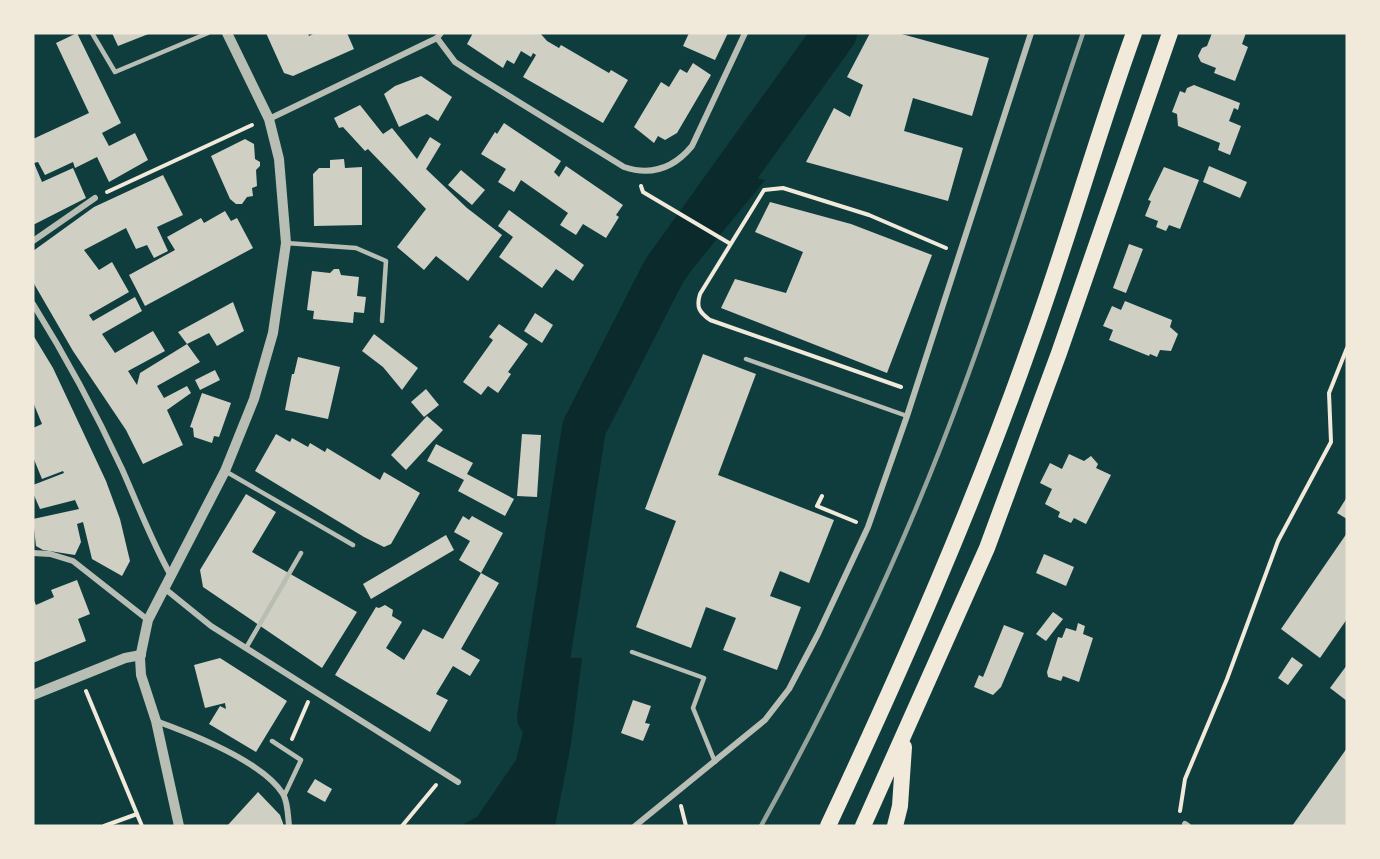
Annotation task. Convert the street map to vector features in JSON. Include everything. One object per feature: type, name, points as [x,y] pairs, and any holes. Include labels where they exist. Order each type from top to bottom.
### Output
[{"type":"highway","points":[[828,826],[880,715],[959,529],[1019,375],[1134,33]]},
{"type":"highway","points":[[863,826],[987,548],[1059,353],[1170,33]]},
{"type":"highway","points":[[895,826],[900,806],[905,736]]},
{"type":"street","points":[[179,826],[156,721],[141,675],[141,655],[148,620],[225,471],[254,399],[273,333],[286,243],[279,159],[268,119],[227,33]]},
{"type":"street","points":[[268,119],[439,35],[455,62],[468,71],[624,167],[648,172],[669,166],[692,146],[745,33]]},
{"type":"street","points":[[635,826],[765,720],[789,689],[819,634],[868,527],[908,416],[1031,33]]},
{"type":"street","points":[[33,241],[95,198]]},
{"type":"street","points":[[33,304],[62,350],[122,470],[150,538],[170,574]]},
{"type":"street","points":[[33,553],[50,554],[73,561],[148,620]]},
{"type":"street","points":[[164,588],[212,626],[458,782]]},
{"type":"street","points":[[33,695],[125,658],[141,655]]},
{"type":"street","points":[[156,721],[195,735],[267,775],[285,796],[289,826]]},
{"type":"lane","points":[[92,33],[115,72],[208,33]]},
{"type":"lane","points":[[286,243],[356,248],[386,261],[382,321]]},
{"type":"lane","points":[[746,359],[908,416]]},
{"type":"lane","points":[[225,471],[353,544]]},
{"type":"lane","points":[[246,648],[301,553]]},
{"type":"lane","points":[[632,652],[704,678],[693,708],[715,762]]},
{"type":"lane","points":[[272,741],[301,760],[285,796]]},
{"type":"path","points":[[95,198],[268,119]]},
{"type":"path","points":[[636,171],[643,192],[729,243]]},
{"type":"path","points":[[916,393],[711,320],[701,313],[697,303],[729,243],[764,190],[771,187],[783,188],[869,215],[961,254]]},
{"type":"path","points":[[1187,825],[1180,814],[1185,779],[1227,679],[1278,541],[1331,442],[1329,393],[1347,348]]},
{"type":"path","points":[[822,496],[817,506],[868,527]]},
{"type":"path","points":[[81,677],[142,826]]},
{"type":"path","points":[[298,725],[301,718]]},
{"type":"path","points":[[402,826],[446,774]]},
{"type":"path","points":[[104,826],[137,814]]},
{"type":"water","points":[[716,170],[765,180],[694,267],[665,241]]},
{"type":"water","points":[[542,657],[582,658],[571,744],[555,826],[460,826],[477,817],[516,760]]},
{"type":"building","points":[[77,33],[121,123],[102,133],[109,146],[135,133],[148,160],[109,182],[97,157],[75,168],[73,162],[45,175],[38,162],[34,163],[42,182],[73,168],[86,198],[33,225],[33,139],[89,113],[56,43]]},
{"type":"building","points":[[112,33],[151,33],[118,46]]},
{"type":"building","points":[[266,33],[308,33],[309,36],[315,33],[347,33],[354,49],[293,76],[284,73]]},
{"type":"building","points":[[473,33],[540,33],[547,41],[559,48],[561,45],[609,73],[611,70],[628,80],[603,123],[523,77],[536,55],[533,53],[531,57],[521,51],[514,64],[507,60],[503,68],[467,44]]},
{"type":"building","points":[[689,33],[728,33],[715,60],[683,46]]},
{"type":"building","points":[[870,33],[898,33],[989,58],[972,116],[913,98],[904,131],[963,148],[948,201],[806,162],[834,108],[850,117],[863,85],[847,77]]},
{"type":"building","points":[[1212,33],[1246,33],[1242,44],[1248,47],[1235,81],[1214,73],[1216,68],[1201,62],[1198,56],[1202,48],[1207,46]]},
{"type":"building","points":[[693,63],[711,75],[677,133],[665,140],[658,136],[654,143],[634,127],[661,82],[669,87],[680,69],[687,73]]},
{"type":"building","points":[[421,76],[452,97],[438,121],[427,114],[399,127],[384,94],[395,86]]},
{"type":"building","points":[[1194,85],[1240,103],[1238,110],[1234,108],[1229,121],[1241,126],[1230,155],[1218,150],[1220,143],[1178,126],[1177,114],[1172,112],[1180,91],[1185,93],[1187,88]]},
{"type":"building","points":[[360,105],[383,134],[392,128],[417,159],[430,137],[441,144],[426,169],[467,208],[502,235],[468,281],[436,256],[424,270],[397,247],[426,209],[368,149],[365,151],[343,127],[339,128],[334,118]]},
{"type":"building","points":[[504,123],[561,161],[554,172],[559,177],[566,166],[623,205],[616,215],[619,217],[606,238],[583,224],[576,235],[560,225],[568,213],[521,180],[514,192],[498,182],[506,169],[481,154],[495,132],[497,134]]},
{"type":"building","points":[[245,139],[254,144],[255,159],[260,162],[260,166],[256,170],[257,186],[252,188],[253,196],[247,197],[242,204],[236,204],[230,199],[211,156]]},
{"type":"building","points":[[344,159],[345,168],[362,167],[362,225],[314,226],[313,174],[319,168],[330,168],[330,160]]},
{"type":"building","points":[[1209,166],[1247,182],[1240,198],[1203,182]]},
{"type":"building","points":[[1164,167],[1199,180],[1180,229],[1169,225],[1166,231],[1156,227],[1158,221],[1145,216],[1151,201],[1148,200]]},
{"type":"building","points":[[461,170],[485,190],[472,205],[448,185]]},
{"type":"building","points":[[163,175],[183,215],[157,227],[168,251],[154,258],[147,245],[136,249],[126,228],[84,250],[99,270],[112,262],[129,292],[89,315],[93,321],[135,297],[142,311],[102,334],[115,353],[153,331],[165,351],[128,371],[137,385],[140,373],[187,344],[200,362],[157,386],[164,398],[187,386],[191,393],[167,410],[183,445],[143,464],[126,430],[73,351],[33,282],[33,251],[94,207]]},
{"type":"building","points":[[770,202],[851,224],[932,255],[887,373],[721,308],[735,279],[786,293],[803,252],[755,232]]},
{"type":"building","points":[[509,210],[584,265],[573,281],[556,269],[542,288],[499,257],[513,237],[498,226]]},
{"type":"building","points":[[225,211],[231,221],[237,218],[253,248],[145,306],[129,275],[175,250],[167,237],[201,218],[204,223]]},
{"type":"building","points":[[1129,244],[1143,249],[1126,293],[1113,288]]},
{"type":"building","points":[[334,269],[339,269],[341,275],[359,277],[357,296],[366,297],[364,313],[354,312],[353,323],[313,319],[314,311],[307,310],[312,271],[330,273]]},
{"type":"building","points":[[1125,301],[1172,320],[1170,327],[1178,334],[1171,351],[1160,350],[1157,357],[1150,354],[1149,356],[1109,340],[1113,330],[1103,326],[1112,306],[1121,310]]},
{"type":"building","points":[[233,302],[244,331],[217,346],[209,333],[187,344],[178,332]]},
{"type":"building","points":[[535,313],[553,325],[542,343],[524,331]]},
{"type":"building","points":[[499,324],[528,344],[508,372],[511,374],[498,393],[488,386],[481,395],[463,382],[493,340],[489,337]]},
{"type":"building","points":[[374,334],[418,368],[402,390],[383,367],[362,351]]},
{"type":"building","points":[[33,335],[53,368],[106,481],[120,519],[130,561],[122,576],[92,559],[83,522],[77,524],[81,542],[75,555],[43,550],[36,546],[33,519],[79,509],[75,500],[40,509],[33,493],[33,485],[64,473],[63,471],[42,479],[33,457],[33,428],[42,424],[33,402]]},
{"type":"building","points":[[703,354],[756,374],[718,475],[834,520],[809,583],[780,571],[770,596],[801,607],[777,670],[723,650],[736,618],[706,607],[691,648],[636,627],[676,521],[645,509]]},
{"type":"building","points":[[298,357],[340,367],[328,419],[285,410]]},
{"type":"building","points":[[215,370],[220,380],[200,390],[195,380]]},
{"type":"building","points":[[426,389],[439,405],[424,417],[411,402]]},
{"type":"building","points":[[202,393],[231,403],[219,437],[214,436],[212,443],[194,437],[193,428],[190,427]]},
{"type":"building","points":[[427,416],[443,430],[406,470],[391,455]]},
{"type":"building","points":[[276,434],[290,442],[292,438],[308,447],[310,443],[325,452],[327,448],[380,480],[384,472],[420,493],[391,544],[384,547],[364,537],[255,471]]},
{"type":"building","points":[[522,434],[541,435],[537,497],[517,496]]},
{"type":"building","points":[[436,444],[473,463],[467,474],[514,499],[505,516],[458,491],[464,480],[427,461]]},
{"type":"building","points":[[1069,454],[1084,461],[1091,456],[1098,464],[1096,468],[1111,475],[1086,524],[1074,518],[1071,523],[1058,517],[1060,512],[1045,504],[1052,489],[1040,483],[1050,463],[1062,469]]},
{"type":"building","points":[[246,494],[276,512],[252,552],[357,612],[322,668],[203,587],[200,570]]},
{"type":"building","points":[[1347,497],[1347,519],[1337,513]]},
{"type":"building","points":[[463,516],[469,520],[472,516],[503,533],[481,573],[459,560],[470,541],[454,532]]},
{"type":"building","points":[[1347,533],[1347,619],[1320,658],[1281,629]]},
{"type":"building","points":[[446,535],[454,550],[371,599],[363,584]]},
{"type":"building","points":[[1044,554],[1074,567],[1066,586],[1036,573]]},
{"type":"building","points":[[481,573],[499,583],[461,649],[480,660],[470,676],[453,666],[436,694],[448,700],[430,732],[335,675],[376,607],[385,605],[393,610],[392,616],[402,622],[386,648],[404,660],[423,629],[443,639]]},
{"type":"building","points":[[77,580],[90,614],[78,619],[86,641],[33,663],[33,598],[36,605],[54,597],[51,590]]},
{"type":"building","points":[[1053,612],[1063,619],[1046,641],[1036,634]]},
{"type":"building","points":[[1078,623],[1085,626],[1083,634],[1093,638],[1079,682],[1063,676],[1061,681],[1048,677],[1047,672],[1058,637],[1062,638],[1066,628],[1076,631]]},
{"type":"building","points":[[1004,625],[1024,633],[1001,687],[993,695],[974,687],[979,675],[983,677]]},
{"type":"building","points":[[1292,657],[1303,665],[1288,685],[1278,678]]},
{"type":"building","points":[[220,658],[287,701],[256,752],[209,724],[220,706],[226,709],[225,703],[205,708],[194,665]]},
{"type":"building","points":[[1347,665],[1347,701],[1330,688]]},
{"type":"building","points":[[633,700],[651,706],[645,723],[650,724],[643,741],[621,733]]},
{"type":"building","points":[[1347,748],[1347,826],[1292,826]]},
{"type":"building","points":[[315,779],[332,789],[325,802],[307,792]]},
{"type":"building","points":[[258,792],[280,815],[284,826],[227,826]]},
{"type":"waterway","points":[[539,717],[584,428],[664,271],[835,33]]},
{"type":"railway","points":[[761,826],[845,665],[920,499],[980,342],[1083,33]]}]
